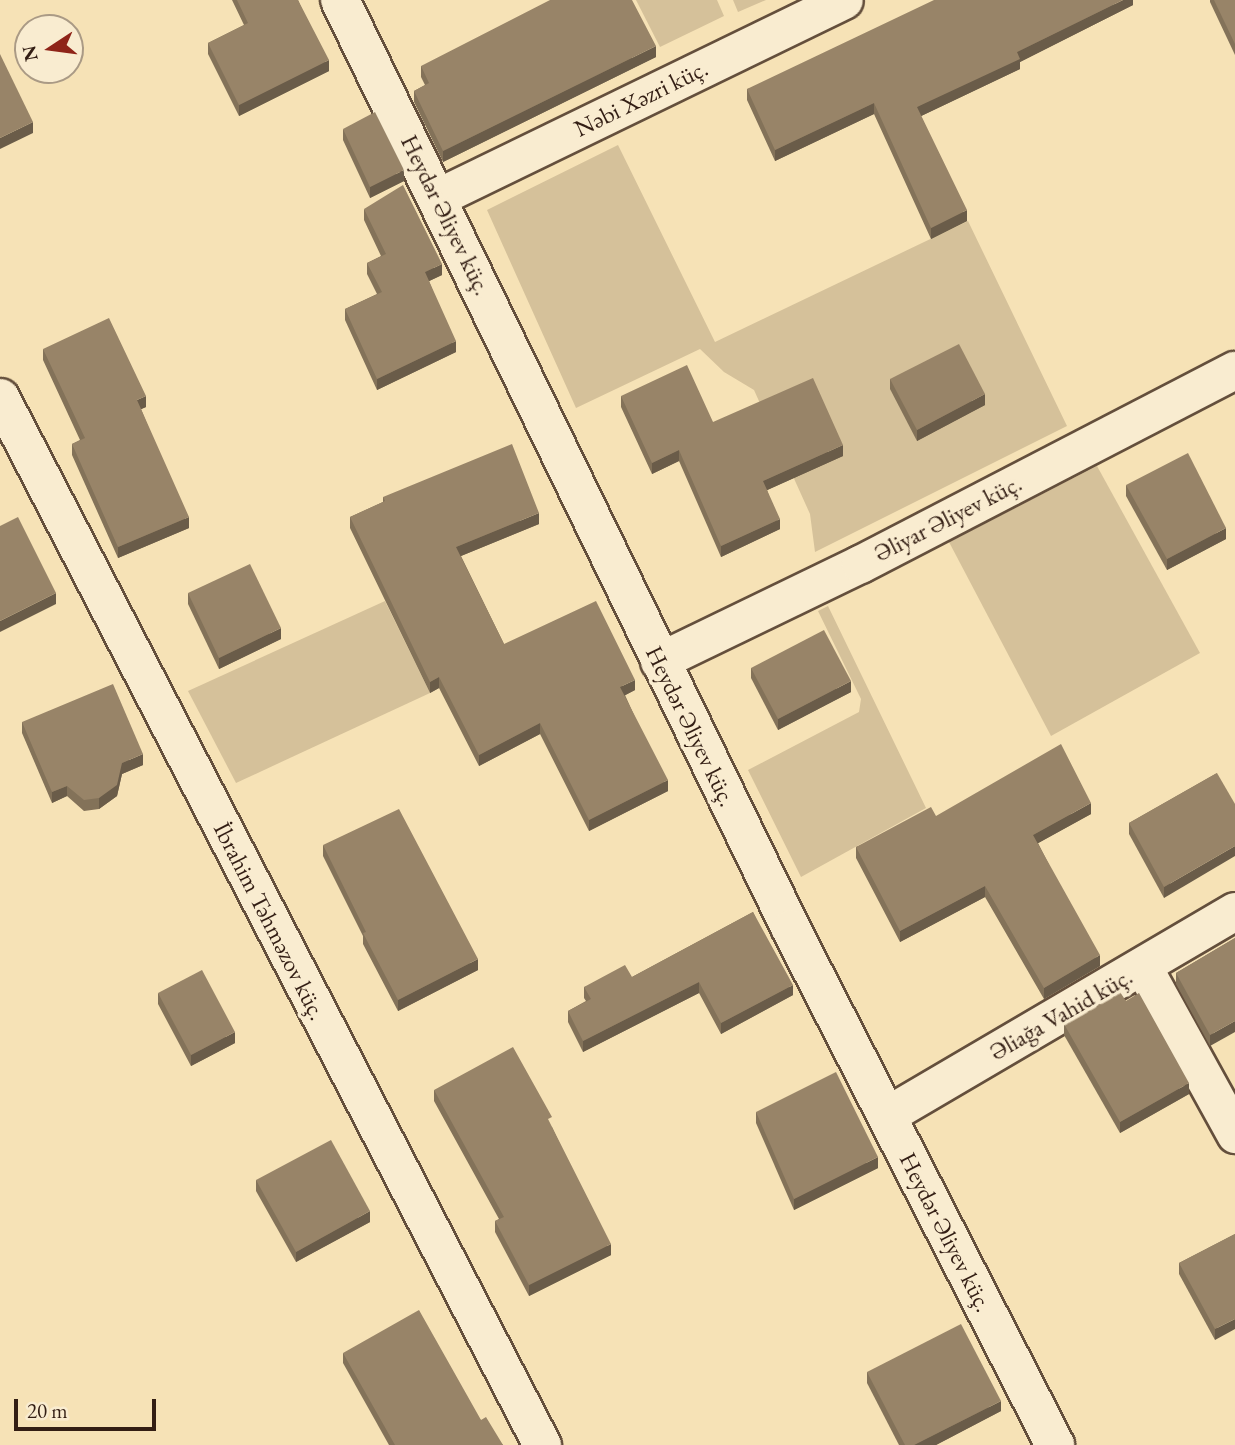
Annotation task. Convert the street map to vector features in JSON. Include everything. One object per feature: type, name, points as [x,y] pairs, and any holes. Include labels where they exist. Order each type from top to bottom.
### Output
[{"type":"street","name":"Heydər Əliyev küç.","points":[[340,0],[438,197],[659,661],[1055,1445]]},
{"type":"street","name":"Nəbi Xəzri küç.","points":[[438,197],[845,0]]},
{"type":"street","name":"Əliyar Əliyev küç.","points":[[659,661],[860,564],[1235,370]]},
{"type":"street","name":"İbrahim Təhməzov küç.","points":[[0,397],[542,1445]]},
{"type":"street","name":"Əliağa Vahid küç.","points":[[887,1115],[1235,911]]},
{"type":"street","points":[[1143,967],[1235,1134]]},
{"type":"shaded area","points":[[636,0],[717,0],[724,16],[660,47]]},
{"type":"shaded area","points":[[733,0],[766,0],[738,12]]},
{"type":"shaded area","points":[[618,145],[715,342],[968,221],[1067,426],[815,552],[810,514],[754,390],[724,372],[700,349],[576,408],[487,210]]},
{"type":"shaded area","points":[[1097,466],[1200,653],[1051,736],[949,542]]},
{"type":"shaded area","points":[[385,601],[430,693],[236,783],[188,691]]},
{"type":"shaded area","points":[[828,606],[926,808],[801,877],[748,770],[859,712],[861,699],[818,611]]},
{"type":"building","points":[[237,0],[298,0],[329,60],[239,105],[208,43],[248,23]]},
{"type":"building","points":[[550,0],[632,0],[656,46],[443,151],[414,91],[429,83],[421,66]]},
{"type":"building","points":[[934,0],[1123,0],[1017,52],[1020,59],[917,107],[967,210],[931,228],[874,103],[775,150],[747,89]]},
{"type":"building","points":[[1214,0],[1235,0],[1235,44]]},
{"type":"building","points":[[0,54],[33,122],[0,138]]},
{"type":"building","points":[[375,112],[404,170],[370,187],[343,129]]},
{"type":"building","points":[[403,185],[442,264],[425,272],[456,341],[377,379],[345,309],[382,292],[367,263],[386,254],[364,209]]},
{"type":"building","points":[[109,318],[146,396],[137,400],[189,517],[118,547],[72,444],[85,438],[43,349]]},
{"type":"building","points":[[959,344],[985,394],[917,430],[890,379]]},
{"type":"building","points":[[687,365],[713,422],[813,378],[843,445],[763,481],[780,519],[721,546],[679,450],[652,463],[621,396]]},
{"type":"building","points":[[512,444],[539,513],[456,547],[504,644],[596,601],[635,680],[620,687],[668,780],[589,820],[540,723],[479,755],[439,677],[430,682],[350,517],[385,501],[383,497]]},
{"type":"building","points":[[1188,453],[1226,528],[1167,559],[1126,485]]},
{"type":"building","points":[[18,517],[56,593],[0,621],[0,526]]},
{"type":"building","points":[[250,564],[281,628],[219,658],[188,593]]},
{"type":"building","points":[[824,630],[851,681],[778,719],[751,668]]},
{"type":"building","points":[[113,684],[143,754],[122,763],[117,785],[99,798],[84,800],[67,786],[52,792],[22,722]]},
{"type":"building","points":[[1061,744],[1091,803],[1033,835],[1100,955],[1044,988],[985,886],[900,931],[856,847],[931,807],[936,816]]},
{"type":"building","points":[[1217,773],[1235,804],[1235,846],[1164,887],[1129,823]]},
{"type":"building","points":[[399,809],[478,959],[398,1000],[363,933],[366,932],[323,845]]},
{"type":"building","points":[[753,912],[793,985],[721,1023],[699,982],[583,1041],[568,1011],[591,999],[584,987],[625,965],[632,977]]},
{"type":"building","points":[[1235,938],[1235,1021],[1210,1035],[1176,973]]},
{"type":"building","points":[[202,970],[235,1032],[191,1055],[158,993]]},
{"type":"building","points":[[1120,992],[1126,1001],[1139,993],[1189,1083],[1120,1122],[1064,1024]]},
{"type":"building","points":[[513,1047],[552,1117],[548,1119],[611,1244],[529,1285],[495,1221],[504,1217],[434,1090]]},
{"type":"building","points":[[836,1072],[878,1157],[794,1199],[756,1112]]},
{"type":"building","points":[[331,1140],[370,1211],[296,1252],[256,1180]]},
{"type":"building","points":[[1235,1234],[1235,1319],[1215,1329],[1179,1263]]},
{"type":"building","points":[[419,1310],[481,1420],[486,1417],[503,1445],[395,1445],[343,1353]]},
{"type":"building","points":[[961,1324],[1001,1401],[914,1445],[905,1445],[867,1372]]}]
